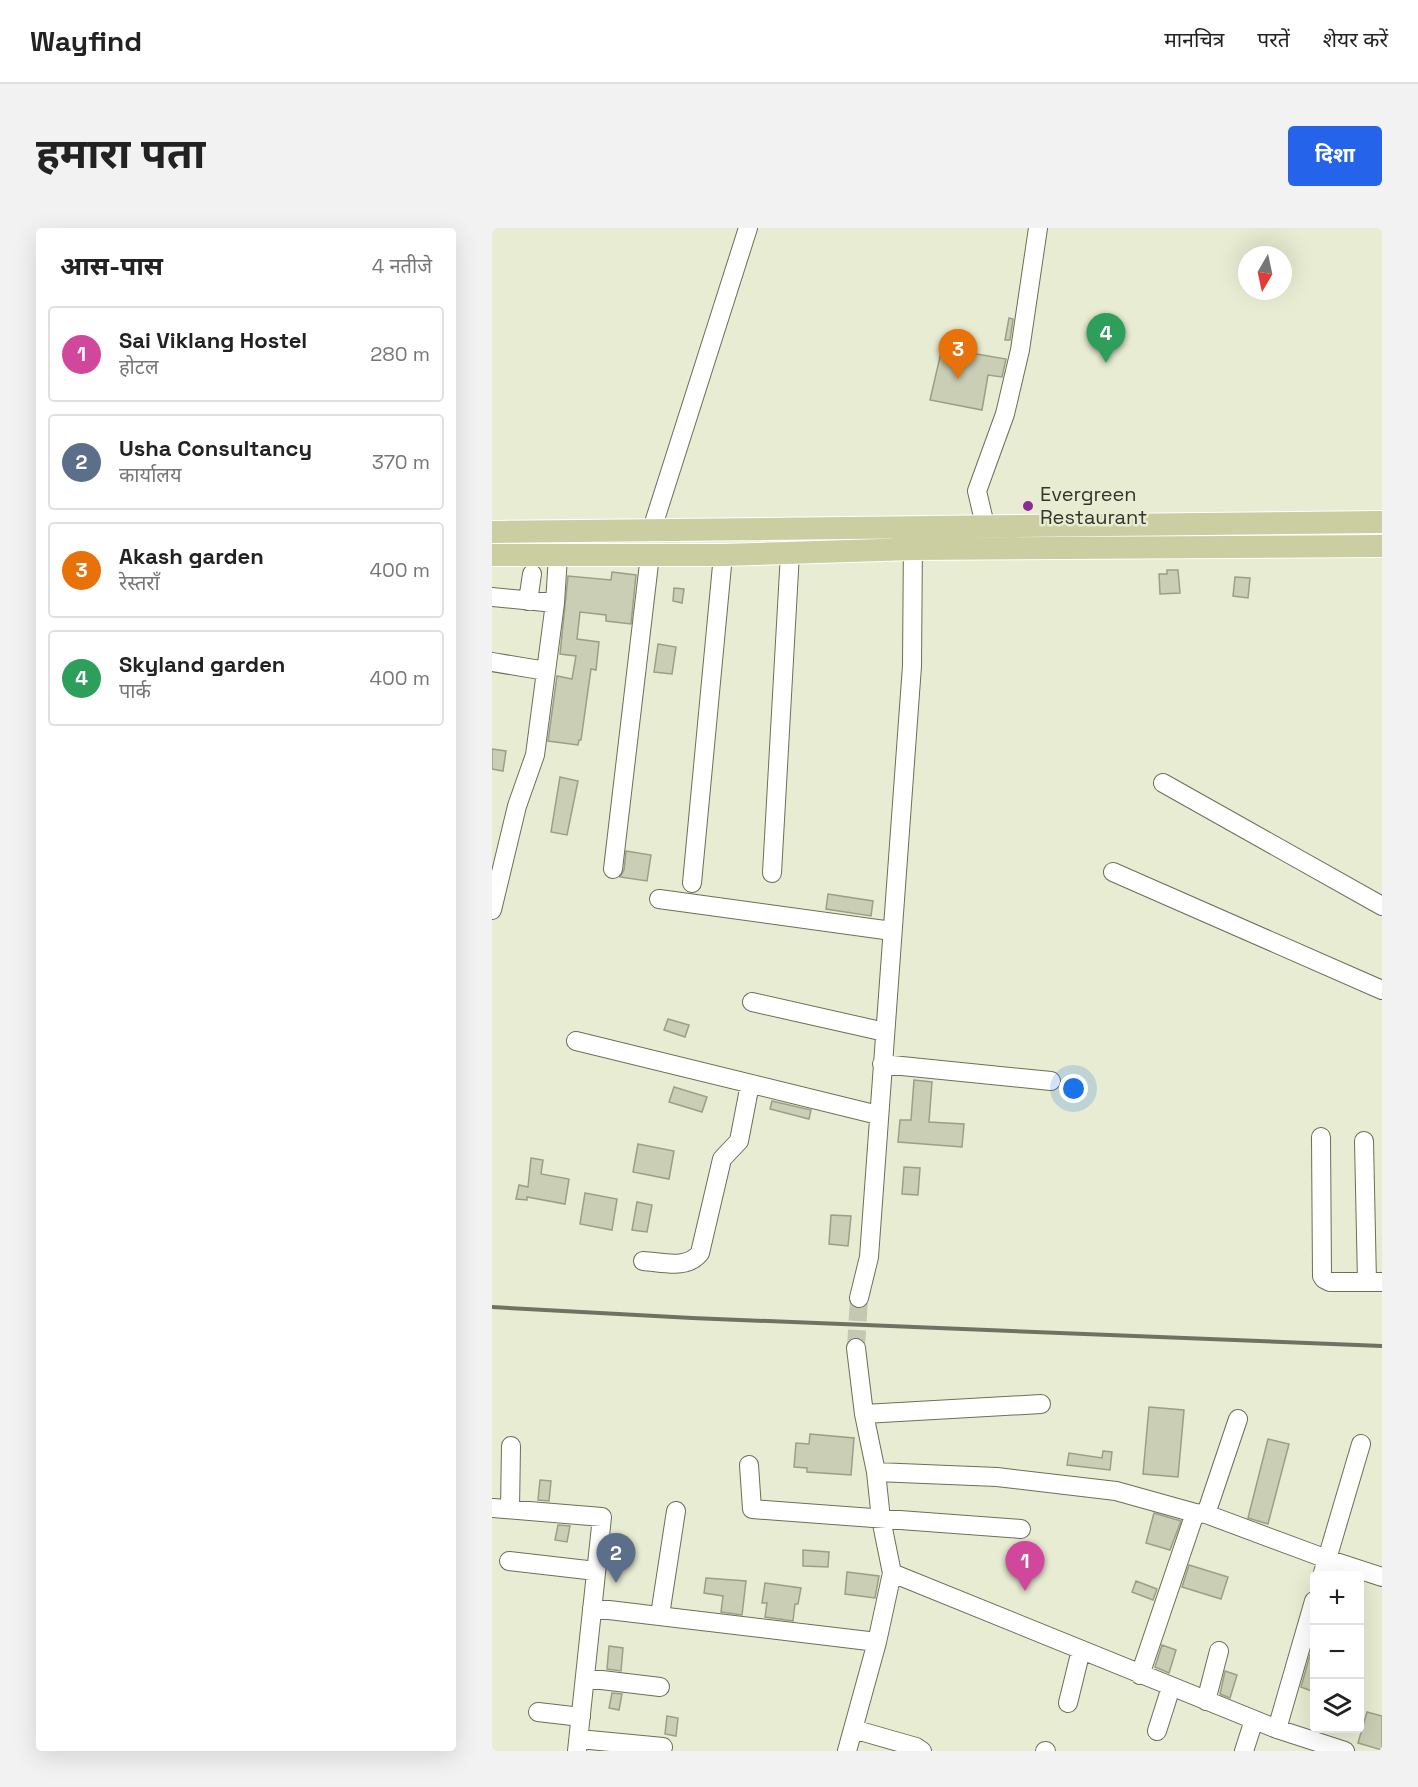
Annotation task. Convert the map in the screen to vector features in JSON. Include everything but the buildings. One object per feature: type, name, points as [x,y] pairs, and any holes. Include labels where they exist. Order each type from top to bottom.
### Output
[{"type":"main road","points":[[492,532],[1382,522]]},
{"type":"main road","points":[[492,555],[723,555],[913,549],[1382,546]]},
{"type":"street","points":[[652,529],[748,228]]},
{"type":"street","points":[[985,525],[977,491],[1005,414],[1020,350],[1038,228]]},
{"type":"street","points":[[859,1298],[870,1257],[878,1115],[912,666],[912,526]]},
{"type":"street","points":[[772,873],[790,553]]},
{"type":"street","points":[[613,869],[650,555]]},
{"type":"street","points":[[692,883],[723,555]]},
{"type":"street","points":[[492,910],[517,806],[535,755],[555,603],[558,556]]},
{"type":"street","points":[[528,601],[532,574]]},
{"type":"street","points":[[492,597],[555,603]]},
{"type":"street","points":[[492,662],[546,671]]},
{"type":"street","points":[[1163,783],[1382,906]]},
{"type":"street","points":[[1113,872],[1382,990]]},
{"type":"street","points":[[659,899],[892,931]]},
{"type":"street","points":[[752,1002],[885,1032]]},
{"type":"street","points":[[576,1041],[878,1115]]},
{"type":"street","points":[[882,1065],[1052,1081]]},
{"type":"street","points":[[643,1260],[684,1264],[696,1259],[700,1253],[722,1159],[739,1141],[750,1084]]},
{"type":"street","points":[[1321,1137],[1322,1276],[1330,1282],[1374,1282],[1365,1141]]},
{"type":"street","points":[[847,1751],[877,1642],[892,1573],[864,1414],[856,1348]]},
{"type":"street","points":[[864,1414],[1041,1404]]},
{"type":"street","points":[[1140,1675],[1238,1419]]},
{"type":"street","points":[[1324,1567],[1361,1444]]},
{"type":"street","points":[[511,1446],[502,1508],[602,1517],[578,1745],[663,1747]]},
{"type":"street","points":[[749,1465],[752,1509],[1021,1529]]},
{"type":"street","points":[[876,1472],[997,1478],[1116,1491],[1200,1514],[1324,1567],[1382,1577]]},
{"type":"street","points":[[660,1615],[676,1511]]},
{"type":"street","points":[[510,1561],[596,1571]]},
{"type":"street","points":[[892,1573],[1277,1729],[1306,1745],[1345,1751]]},
{"type":"street","points":[[592,1608],[877,1642]]},
{"type":"street","points":[[1277,1729],[1310,1615]]},
{"type":"street","points":[[1068,1703],[1082,1650]]},
{"type":"street","points":[[1206,1701],[1219,1652]]},
{"type":"street","points":[[585,1678],[660,1687]]},
{"type":"street","points":[[1157,1731],[1171,1687]]},
{"type":"street","points":[[538,1712],[581,1717]]},
{"type":"street","points":[[1244,1751],[1254,1720]]},
{"type":"street","points":[[853,1729],[916,1747],[922,1751]]},
{"type":"tunnel","points":[[856,1348],[859,1298]]},
{"type":"railway","points":[[492,1307],[692,1318],[1382,1346]]},
{"type":"place","name":"Skyland garden","points":[[1106,363]]},
{"type":"place","name":"Akash garden","points":[[958,379]]},
{"type":"place","name":"Evergreen Restaurant","points":[[1028,506]]},
{"type":"place","name":"Usha Consultancy","points":[[616,1583]]},
{"type":"place","name":"Sai Viklang Hostel","points":[[1025,1591]]}]
